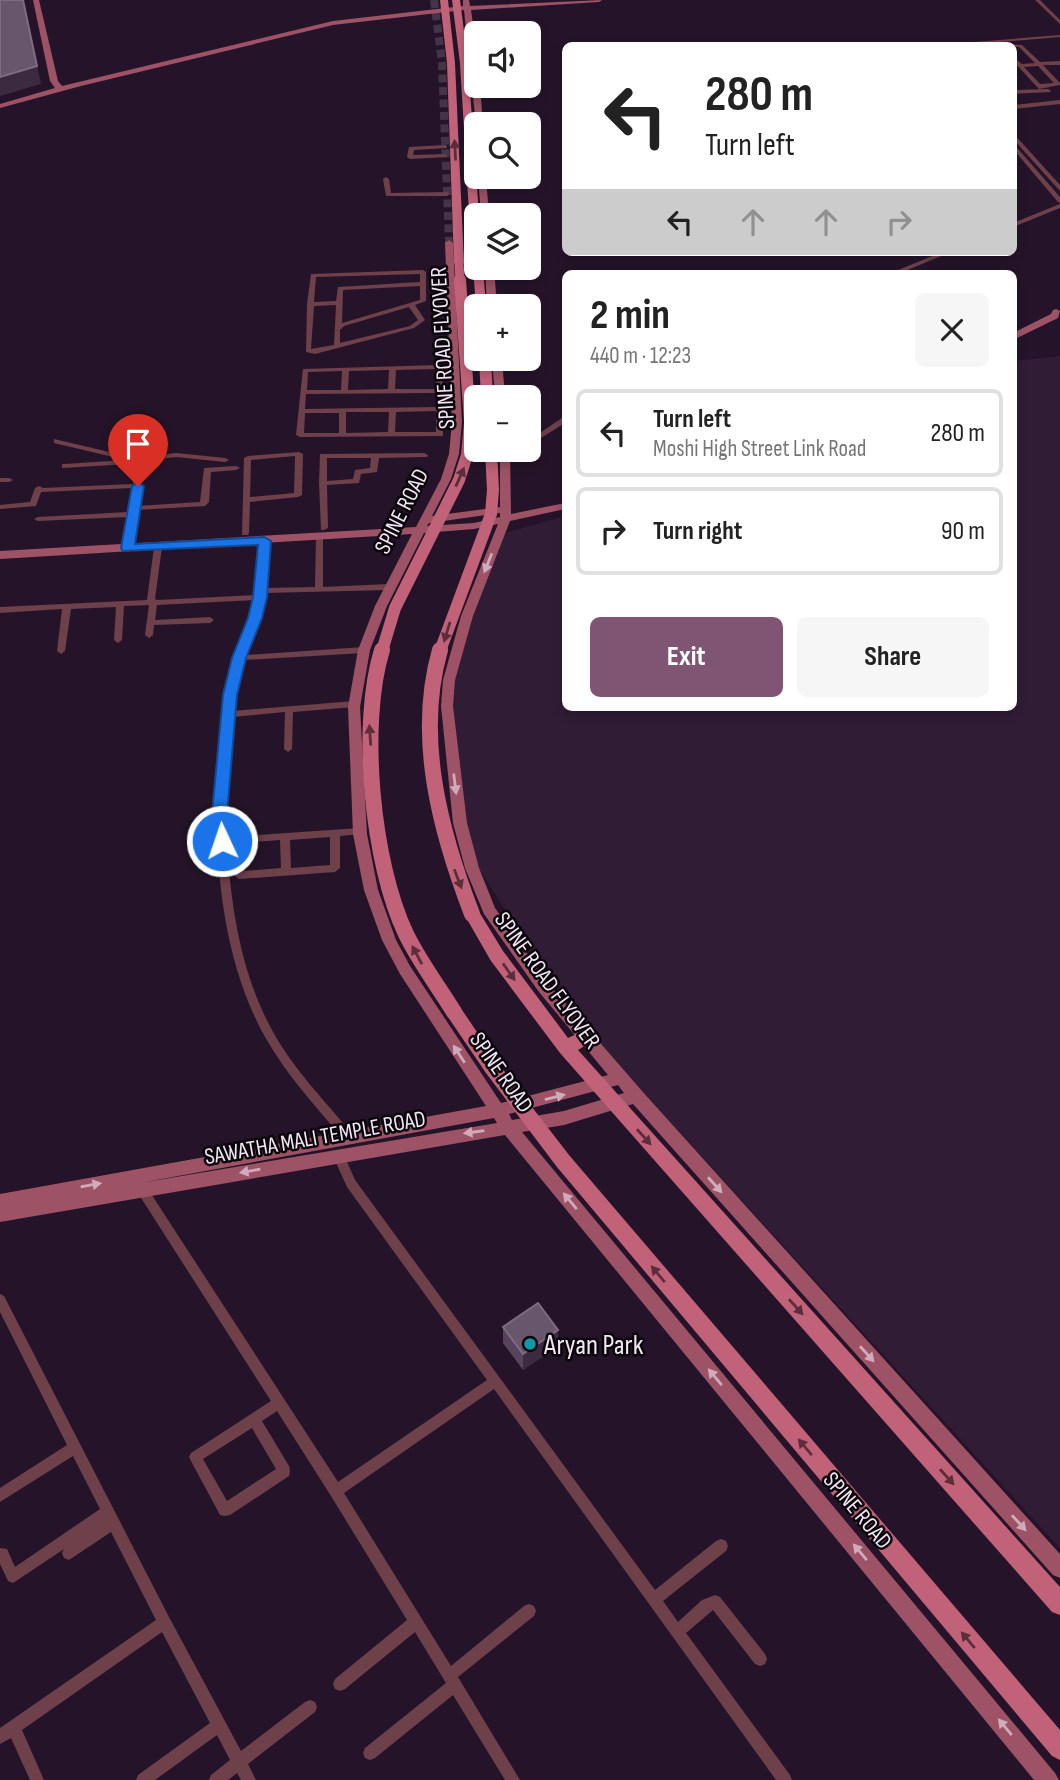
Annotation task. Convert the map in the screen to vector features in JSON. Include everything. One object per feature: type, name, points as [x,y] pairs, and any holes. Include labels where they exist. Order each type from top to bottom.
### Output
[{"type":"main road","points":[[462,5],[473,203]]},
{"type":"main road","name":"SPINE ROAD","points":[[445,6],[451,53],[454,243]]},
{"type":"main road","name":"SPINE ROAD FLYOVER","points":[[454,243],[459,263],[470,422],[467,455],[459,480],[396,608],[374,676],[369,722],[377,832],[388,887],[406,934],[454,1012],[520,1105]]},
{"type":"main road","name":"SPINE ROAD FLYOVER","points":[[492,462],[491,512],[448,626],[433,679],[431,707],[435,766],[443,825],[455,872],[472,914],[497,956],[566,1048],[599,1086]]},
{"type":"main road","points":[[566,1048],[585,1037]]},
{"type":"main road","points":[[599,1086],[1060,1604]]},
{"type":"main road","name":"SPINE ROAD","points":[[520,1105],[563,1161],[1060,1748]]},
{"type":"street","points":[[37,0],[63,86]]},
{"type":"street","points":[[45,0],[63,86]]},
{"type":"street","points":[[0,104],[63,86],[333,23],[445,6],[552,0]]},
{"type":"street","points":[[462,5],[599,0]]},
{"type":"street","points":[[1037,0],[1060,23]]},
{"type":"street","points":[[462,5],[476,112]]},
{"type":"street","points":[[1008,42],[1060,36]]},
{"type":"street","points":[[1017,46],[1040,64],[1058,84],[1039,86]]},
{"type":"street","points":[[1017,67],[1060,63]]},
{"type":"street","points":[[1017,67],[1044,91]]},
{"type":"street","points":[[1048,73],[1060,72]]},
{"type":"street","points":[[1017,92],[1060,90]]},
{"type":"street","points":[[1017,107],[1060,102]]},
{"type":"street","points":[[1017,140],[1060,189]]},
{"type":"street","points":[[445,148],[411,148],[410,157],[445,156]]},
{"type":"street","points":[[1017,150],[1060,204],[1017,223]]},
{"type":"street","points":[[386,179],[388,195],[447,192],[395,193]]},
{"type":"street","name":"SPINE ROAD","points":[[454,243],[450,280],[457,435],[452,465],[390,587],[364,650],[354,704],[359,831],[371,890],[389,940],[405,970],[509,1128],[1048,1780]]},
{"type":"street","points":[[902,270],[938,256]]},
{"type":"street","points":[[340,327],[423,301],[423,272],[316,273],[312,277],[308,351],[362,340],[421,323],[412,306]]},
{"type":"street","points":[[450,280],[438,287],[436,294],[440,301],[451,307]]},
{"type":"street","points":[[337,346],[340,327],[338,290],[345,286],[423,284]]},
{"type":"street","points":[[424,294],[436,294]]},
{"type":"street","points":[[310,304],[339,303]]},
{"type":"street","points":[[1017,327],[1058,311]]},
{"type":"street","points":[[1017,335],[1055,316],[1058,311]]},
{"type":"street","points":[[380,315],[394,332]]},
{"type":"street","points":[[350,323],[362,340]]},
{"type":"street","points":[[439,367],[440,434],[300,435],[305,370],[393,368],[439,367]]},
{"type":"street","points":[[391,391],[393,368]]},
{"type":"street","points":[[344,392],[346,369]]},
{"type":"street","points":[[303,392],[391,391],[456,399]]},
{"type":"street","points":[[391,434],[393,410]]},
{"type":"street","points":[[302,411],[439,410]]},
{"type":"street","points":[[342,435],[343,411]]},
{"type":"street","points":[[541,436],[562,422]]},
{"type":"street","points":[[57,441],[140,460]]},
{"type":"street","points":[[245,533],[246,500],[248,458],[299,454],[298,495],[246,500]]},
{"type":"street","points":[[65,466],[176,455],[225,460]]},
{"type":"street","points":[[319,589],[323,456],[424,456]]},
{"type":"street","points":[[323,483],[356,481],[358,472],[374,470],[375,456]]},
{"type":"street","points":[[128,543],[140,460]]},
{"type":"street","points":[[505,462],[506,514],[467,616],[449,680],[448,717],[460,823],[472,868],[489,909],[544,988],[636,1096],[1060,1568]]},
{"type":"street","points":[[38,519],[202,505],[205,502],[207,470],[236,468]]},
{"type":"street","points":[[0,508],[33,504],[41,489],[138,486]]},
{"type":"street","points":[[0,545],[128,543],[158,547],[264,541],[321,533],[421,526],[474,526],[562,499]]},
{"type":"street","points":[[506,514],[562,506]]},
{"type":"street","points":[[0,555],[245,533],[321,533]]},
{"type":"street","points":[[264,541],[260,594],[255,618],[239,658],[228,714],[220,814],[232,925],[253,1001],[268,1032],[289,1065],[350,1139]]},
{"type":"street","points":[[149,635],[158,547]]},
{"type":"street","points":[[0,610],[319,589],[390,587]]},
{"type":"street","points":[[118,640],[120,603]]},
{"type":"street","points":[[61,651],[67,606]]},
{"type":"street","points":[[151,623],[210,620]]},
{"type":"street","points":[[239,658],[364,650]]},
{"type":"street","points":[[228,714],[354,704]]},
{"type":"street","points":[[288,749],[289,709]]},
{"type":"street","points":[[222,841],[359,831]]},
{"type":"street","points":[[238,840],[239,875],[286,872],[335,868],[335,833]]},
{"type":"street","points":[[285,836],[286,872]]},
{"type":"street","name":"SAWATHA MALI TEMPLE ROAD","points":[[0,1201],[496,1111],[599,1086],[621,1078]]},
{"type":"street","name":"SAWATHA MALI TEMPLE ROAD","points":[[0,1214],[509,1128],[636,1096]]},
{"type":"street","points":[[339,1156],[351,1183],[785,1780]]},
{"type":"street","points":[[142,1190],[336,1491],[513,1780]]},
{"type":"street","points":[[0,1300],[164,1622],[249,1780]]},
{"type":"street","points":[[336,1491],[494,1382]]},
{"type":"street","points":[[254,1419],[284,1471],[225,1510],[195,1457],[254,1419],[279,1403]]},
{"type":"street","points":[[0,1496],[75,1447]]},
{"type":"street","points":[[69,1553],[111,1518]]},
{"type":"street","points":[[2,1554],[13,1576],[111,1518]]},
{"type":"street","points":[[654,1600],[721,1546]]},
{"type":"street","points":[[677,1632],[707,1605],[715,1602],[760,1659]]},
{"type":"street","points":[[370,1753],[529,1611]]},
{"type":"street","points":[[0,1737],[164,1622]]},
{"type":"street","points":[[340,1684],[416,1622]]},
{"type":"street","points":[[216,1780],[310,1707]]},
{"type":"street","points":[[144,1780],[219,1725]]},
{"type":"street","points":[[14,1727],[37,1780]]},
{"type":"shaded area","points":[[1060,356],[1060,1548],[575,1018],[474,861],[445,708],[498,535],[562,517],[562,711],[1017,711],[1017,361]]},
{"type":"building","points":[[0,0],[23,0],[37,66],[0,77]]},
{"type":"building","points":[[538,1303],[558,1330],[523,1354],[503,1327]]},
{"type":"tunnel","points":[[434,0],[442,63],[449,243]]},
{"type":"place","name":"Aryan Park","points":[[530,1344]]},
{"type":"route","points":[[138,486],[127,548],[264,541],[260,597],[255,618],[239,658],[230,695],[220,814],[222,841]]}]
